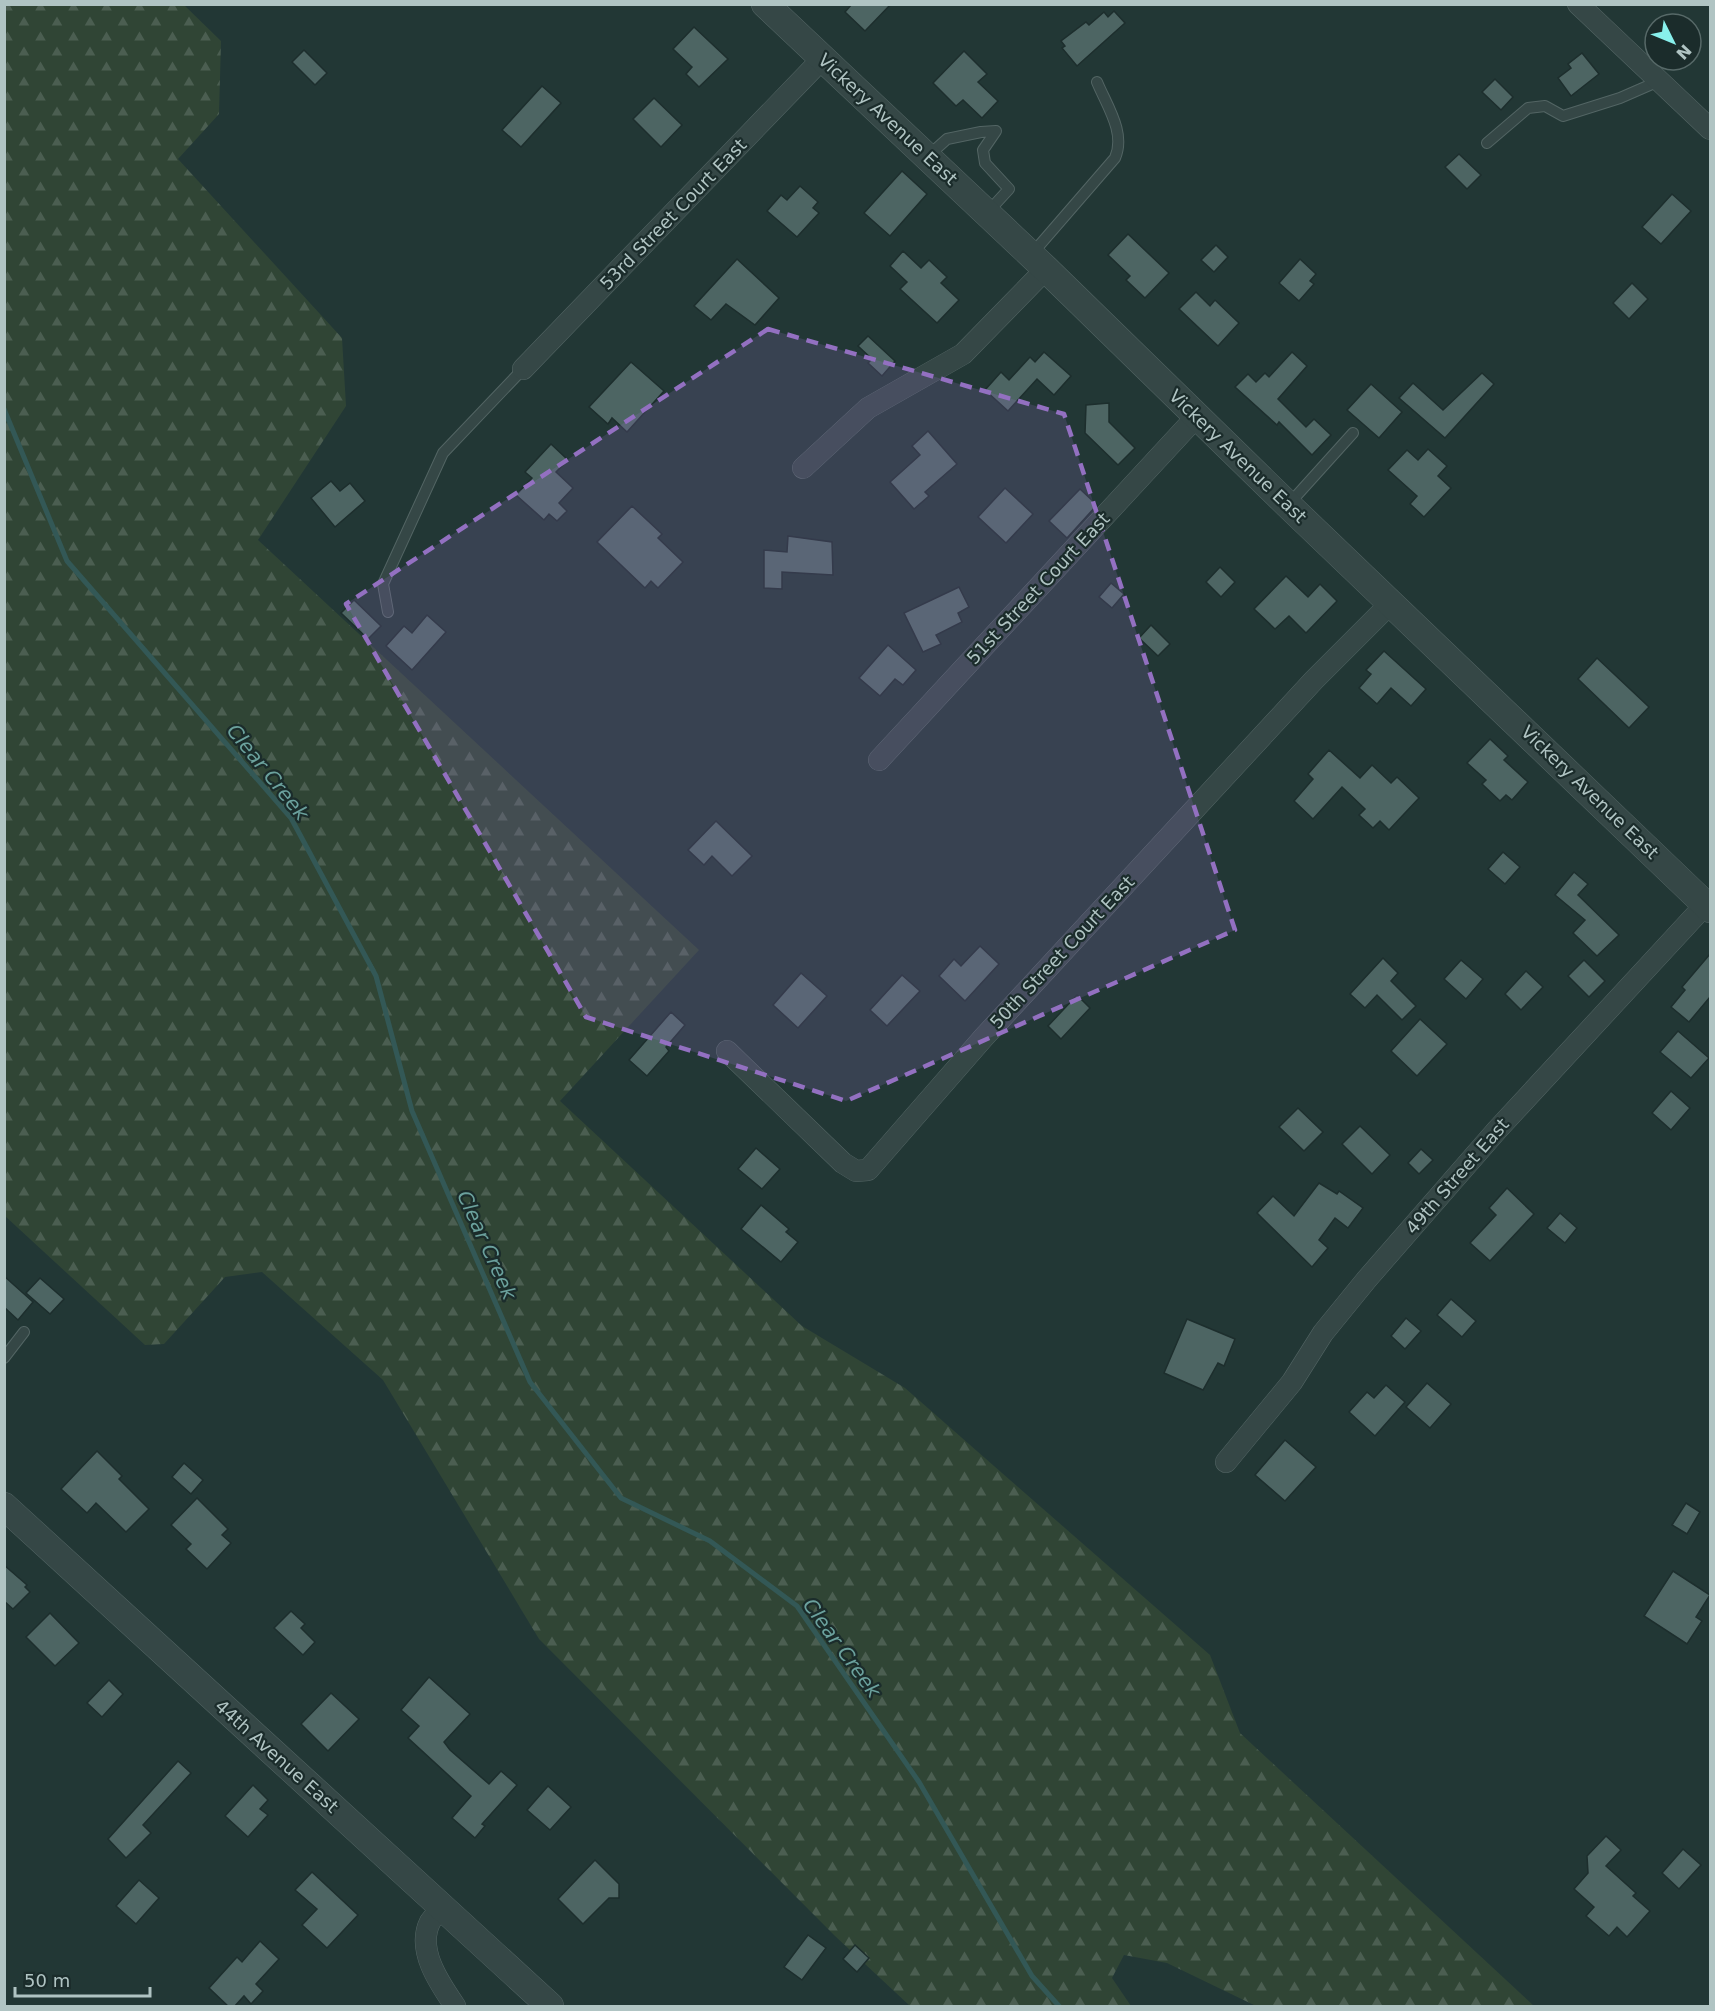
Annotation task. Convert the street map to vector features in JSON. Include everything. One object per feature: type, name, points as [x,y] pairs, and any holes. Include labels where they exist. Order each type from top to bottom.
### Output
[{"type":"street","name":"Vickery Avenue East","points":[[765,4],[987,213],[1708,907]]},
{"type":"street","points":[[1578,4],[1710,129]]},
{"type":"street","name":"53rd Street Court East","points":[[523,369],[823,58]]},
{"type":"street","points":[[804,468],[868,408],[963,354],[1038,262]]},
{"type":"street","name":"51st Street Court East","points":[[879,760],[1197,416]]},
{"type":"street","name":"50th Street Court East","points":[[727,1052],[843,1163],[856,1171],[868,1170],[984,1037],[1314,680],[1392,602]]},
{"type":"street","name":"49th Street East","points":[[1227,1462],[1292,1382],[1323,1333],[1367,1280],[1505,1121],[1708,907]]},
{"type":"street","name":"44th Avenue East","points":[[4,1506],[550,2007]]},
{"type":"street","points":[[443,1908],[430,1922],[426,1948],[431,1964],[455,2007]]},
{"type":"lane","points":[[1487,143],[1528,108],[1545,106],[1563,116],[1620,98],[1659,81]]},
{"type":"lane","points":[[1038,262],[1115,158],[1120,147],[1120,135],[1097,82]]},
{"type":"lane","points":[[928,157],[947,139],[996,131],[983,150],[985,163],[1009,189],[987,213]]},
{"type":"lane","points":[[388,612],[383,584],[443,453],[523,369]]},
{"type":"lane","points":[[1288,505],[1353,433]]},
{"type":"lane","points":[[4,1358],[24,1332]]},
{"type":"highlighted area","points":[[768,329],[1064,414],[1235,930],[846,1101],[586,1017],[346,604]]},
{"type":"green space","points":[[4,5],[184,5],[221,41],[219,114],[178,159],[342,338],[346,406],[258,540],[699,950],[560,1101],[802,1326],[905,1388],[1210,1655],[1240,1733],[1534,2006],[1256,2006],[1167,1963],[1124,1955],[1112,1978],[1131,2006],[910,2006],[835,1936],[539,1639],[383,1380],[262,1272],[225,1277],[164,1344],[145,1345],[5,1216]]},
{"type":"building","points":[[852,4],[891,4],[865,31],[845,12]]},
{"type":"building","points":[[1114,11],[1125,23],[1077,66],[1062,48],[1065,46],[1061,41],[1086,22],[1089,25],[1104,12],[1108,17]]},
{"type":"building","points":[[694,27],[728,59],[699,87],[686,74],[692,67],[673,49]]},
{"type":"building","points":[[304,50],[327,73],[315,85],[292,62]]},
{"type":"building","points":[[964,51],[987,74],[978,82],[998,101],[982,118],[963,100],[956,106],[933,83]]},
{"type":"building","points":[[1582,53],[1599,74],[1571,96],[1558,78],[1571,68],[1568,64]]},
{"type":"building","points":[[1495,79],[1513,97],[1501,110],[1482,92]]},
{"type":"building","points":[[542,86],[561,103],[521,147],[502,130]]},
{"type":"building","points":[[654,98],[682,125],[661,147],[633,119]]},
{"type":"building","points":[[1459,154],[1481,175],[1467,189],[1445,167]]},
{"type":"building","points":[[902,171],[927,194],[890,236],[864,213]]},
{"type":"building","points":[[800,186],[818,202],[813,208],[819,213],[797,237],[767,211],[781,195],[787,200]]},
{"type":"building","points":[[1672,194],[1691,211],[1661,244],[1642,227]]},
{"type":"building","points":[[1128,234],[1169,273],[1145,298],[1126,280],[1130,276],[1108,255]]},
{"type":"building","points":[[1216,245],[1228,257],[1214,272],[1201,260]]},
{"type":"building","points":[[903,251],[921,268],[929,260],[947,277],[941,283],[959,300],[937,323],[900,289],[907,282],[890,266]]},
{"type":"building","points":[[737,259],[779,298],[755,325],[726,304],[711,320],[694,306]]},
{"type":"building","points":[[1300,259],[1316,274],[1310,281],[1314,284],[1299,301],[1279,283]]},
{"type":"building","points":[[1632,283],[1648,299],[1629,319],[1613,303]]},
{"type":"building","points":[[1196,292],[1210,306],[1215,300],[1239,323],[1218,346],[1179,309]]},
{"type":"building","points":[[868,336],[895,361],[882,376],[868,363],[872,359],[858,346]]},
{"type":"building","points":[[1044,352],[1071,376],[1054,395],[1037,379],[1008,411],[985,390],[1001,372],[1009,380],[1030,357],[1035,362]]},
{"type":"building","points":[[1292,352],[1307,366],[1278,399],[1306,427],[1314,419],[1331,435],[1312,455],[1279,422],[1277,425],[1235,387],[1248,374],[1256,382],[1265,373],[1269,377]]},
{"type":"building","points":[[631,362],[664,391],[627,432],[612,418],[608,424],[589,407]]},
{"type":"building","points":[[1482,373],[1494,384],[1445,438],[1399,398],[1413,383],[1443,410]]},
{"type":"building","points":[[1371,384],[1402,412],[1379,438],[1347,410]]},
{"type":"building","points":[[1109,403],[1109,422],[1135,448],[1118,465],[1085,433],[1086,405]]},
{"type":"building","points":[[928,431],[957,464],[925,492],[929,496],[914,509],[890,482],[920,455],[912,446]]},
{"type":"building","points":[[551,444],[568,460],[556,472],[573,488],[559,503],[567,511],[557,521],[549,514],[544,520],[516,495],[532,478],[525,472]]},
{"type":"building","points":[[1428,449],[1447,466],[1438,476],[1451,488],[1424,517],[1410,504],[1417,496],[1388,470],[1407,450],[1418,460]]},
{"type":"building","points":[[331,481],[340,491],[350,483],[365,501],[335,527],[311,498]]},
{"type":"building","points":[[1005,488],[1033,514],[1006,543],[978,517]]},
{"type":"building","points":[[1080,489],[1097,505],[1067,538],[1049,521]]},
{"type":"building","points":[[632,506],[662,534],[658,538],[683,562],[658,588],[651,581],[645,588],[597,542]]},
{"type":"building","points":[[788,536],[832,542],[833,575],[782,572],[782,589],[764,588],[764,550],[787,552]]},
{"type":"building","points":[[1220,567],[1235,582],[1221,597],[1206,582]]},
{"type":"building","points":[[1286,576],[1308,597],[1320,584],[1337,601],[1306,633],[1289,616],[1275,629],[1254,609]]},
{"type":"building","points":[[1111,583],[1124,594],[1112,608],[1099,597]]},
{"type":"building","points":[[959,587],[969,607],[958,613],[962,622],[936,635],[941,644],[923,652],[904,613]]},
{"type":"building","points":[[354,600],[381,626],[368,639],[341,613]]},
{"type":"building","points":[[427,615],[446,632],[412,670],[386,646],[404,626],[412,633]]},
{"type":"building","points":[[1151,625],[1170,644],[1158,656],[1139,638]]},
{"type":"building","points":[[888,645],[916,670],[903,685],[895,679],[880,696],[859,678]]},
{"type":"building","points":[[1384,651],[1426,689],[1411,706],[1391,688],[1377,704],[1359,688],[1371,674],[1366,670]]},
{"type":"building","points":[[1597,658],[1649,707],[1629,728],[1578,679]]},
{"type":"building","points":[[1490,739],[1508,756],[1504,760],[1528,782],[1512,800],[1506,795],[1500,801],[1482,784],[1486,780],[1467,763]]},
{"type":"building","points":[[1329,750],[1360,778],[1372,765],[1391,783],[1397,777],[1419,798],[1389,830],[1380,821],[1373,828],[1359,815],[1365,809],[1342,787],[1313,819],[1294,801],[1313,779],[1308,774]]},
{"type":"building","points":[[716,821],[752,856],[732,876],[712,856],[704,865],[688,850]]},
{"type":"building","points":[[1503,852],[1520,867],[1505,884],[1488,869]]},
{"type":"building","points":[[1574,872],[1588,884],[1578,895],[1619,935],[1597,956],[1573,933],[1585,920],[1555,895]]},
{"type":"building","points":[[980,946],[999,964],[965,1001],[939,976],[954,959],[961,966]]},
{"type":"building","points":[[1710,954],[1710,997],[1689,1022],[1671,1007],[1685,990],[1682,987]]},
{"type":"building","points":[[1383,958],[1398,973],[1391,981],[1416,1006],[1402,1020],[1377,995],[1365,1008],[1350,994]]},
{"type":"building","points":[[1461,960],[1483,979],[1466,999],[1444,979]]},
{"type":"building","points":[[1584,960],[1605,981],[1589,997],[1568,976]]},
{"type":"building","points":[[1526,971],[1543,987],[1521,1010],[1505,994]]},
{"type":"building","points":[[801,973],[827,996],[798,1028],[773,1005]]},
{"type":"building","points":[[902,975],[920,991],[887,1026],[870,1010]]},
{"type":"building","points":[[1077,995],[1090,1008],[1061,1039],[1048,1026]]},
{"type":"building","points":[[671,1012],[685,1025],[666,1047],[669,1051],[647,1076],[629,1060]]},
{"type":"building","points":[[1420,1019],[1447,1044],[1417,1076],[1391,1051]]},
{"type":"building","points":[[1678,1031],[1709,1058],[1691,1078],[1660,1052]]},
{"type":"building","points":[[1671,1091],[1690,1108],[1671,1130],[1652,1113]]},
{"type":"building","points":[[1298,1108],[1323,1132],[1304,1151],[1279,1127]]},
{"type":"building","points":[[1360,1126],[1390,1155],[1372,1174],[1342,1144]]},
{"type":"building","points":[[756,1148],[780,1169],[762,1189],[738,1169]]},
{"type":"building","points":[[1421,1149],[1433,1160],[1419,1174],[1408,1163]]},
{"type":"building","points":[[1319,1183],[1337,1194],[1339,1191],[1363,1208],[1348,1228],[1335,1218],[1319,1240],[1328,1248],[1312,1267],[1257,1213],[1273,1196],[1294,1216]]},
{"type":"building","points":[[1507,1188],[1534,1214],[1490,1261],[1470,1243],[1496,1215],[1489,1208]]},
{"type":"building","points":[[761,1205],[789,1229],[786,1232],[798,1242],[781,1262],[741,1229]]},
{"type":"building","points":[[1560,1213],[1577,1228],[1565,1243],[1547,1228]]},
{"type":"building","points":[[4,1276],[33,1302],[18,1320],[4,1307]]},
{"type":"building","points":[[40,1278],[64,1299],[50,1314],[26,1293]]},
{"type":"building","points":[[1451,1299],[1476,1321],[1462,1337],[1437,1315]]},
{"type":"building","points":[[1406,1318],[1421,1331],[1405,1349],[1391,1336]]},
{"type":"building","points":[[1187,1319],[1235,1339],[1224,1366],[1218,1363],[1203,1390],[1164,1373]]},
{"type":"building","points":[[1427,1383],[1451,1404],[1430,1428],[1406,1407]]},
{"type":"building","points":[[1386,1385],[1405,1402],[1375,1436],[1349,1412],[1367,1392],[1374,1398]]},
{"type":"building","points":[[1285,1440],[1316,1467],[1285,1501],[1255,1475]]},
{"type":"building","points":[[97,1451],[122,1476],[119,1479],[149,1509],[126,1532],[96,1503],[87,1513],[61,1489]]},
{"type":"building","points":[[184,1463],[203,1480],[191,1494],[172,1477]]},
{"type":"building","points":[[197,1498],[228,1529],[222,1535],[231,1543],[207,1569],[186,1549],[191,1544],[171,1525]]},
{"type":"building","points":[[1686,1503],[1700,1512],[1687,1534],[1672,1525]]},
{"type":"building","points":[[4,1565],[27,1585],[25,1587],[30,1592],[13,1609],[4,1601]]},
{"type":"building","points":[[1673,1571],[1710,1595],[1696,1617],[1702,1621],[1687,1644],[1644,1616]]},
{"type":"building","points":[[291,1611],[305,1624],[301,1628],[315,1642],[303,1655],[274,1628]]},
{"type":"building","points":[[50,1613],[79,1643],[55,1666],[26,1637]]},
{"type":"building","points":[[429,1677],[470,1714],[444,1742],[450,1750],[489,1784],[501,1771],[517,1785],[482,1824],[485,1826],[475,1838],[452,1818],[471,1796],[408,1738],[419,1726],[401,1710]]},
{"type":"building","points":[[109,1680],[123,1694],[102,1717],[87,1703]]},
{"type":"building","points":[[331,1693],[359,1719],[328,1751],[301,1724]]},
{"type":"building","points":[[178,1761],[191,1773],[143,1825],[151,1833],[126,1858],[108,1839]]},
{"type":"building","points":[[253,1785],[268,1800],[260,1809],[268,1815],[248,1837],[225,1816]]},
{"type":"building","points":[[548,1786],[571,1807],[550,1830],[527,1810]]},
{"type":"building","points":[[1606,1836],[1621,1850],[1606,1866],[1636,1893],[1633,1896],[1650,1911],[1627,1937],[1617,1927],[1609,1936],[1586,1916],[1594,1907],[1574,1889],[1588,1873],[1587,1856]]},
{"type":"building","points":[[1683,1849],[1701,1865],[1679,1889],[1662,1873]]},
{"type":"building","points":[[595,1860],[619,1884],[619,1898],[609,1898],[583,1924],[558,1899]]},
{"type":"building","points":[[312,1872],[358,1915],[327,1948],[302,1925],[317,1909],[295,1890]]},
{"type":"building","points":[[139,1880],[159,1898],[136,1924],[116,1906]]},
{"type":"building","points":[[808,1935],[826,1948],[802,1980],[784,1967]]},
{"type":"building","points":[[260,1941],[279,1959],[256,1984],[263,1991],[251,2004],[244,1996],[234,2007],[229,2007],[209,1988],[237,1957],[242,1962]]},
{"type":"building","points":[[855,1945],[869,1958],[857,1972],[843,1959]]},
{"type":"waterway","name":"Clear Creek","points":[[4,409],[67,561],[291,818],[376,976],[412,1111],[530,1382],[621,1498],[710,1541],[797,1606],[919,1782],[1032,1976],[1059,2006]]}]
